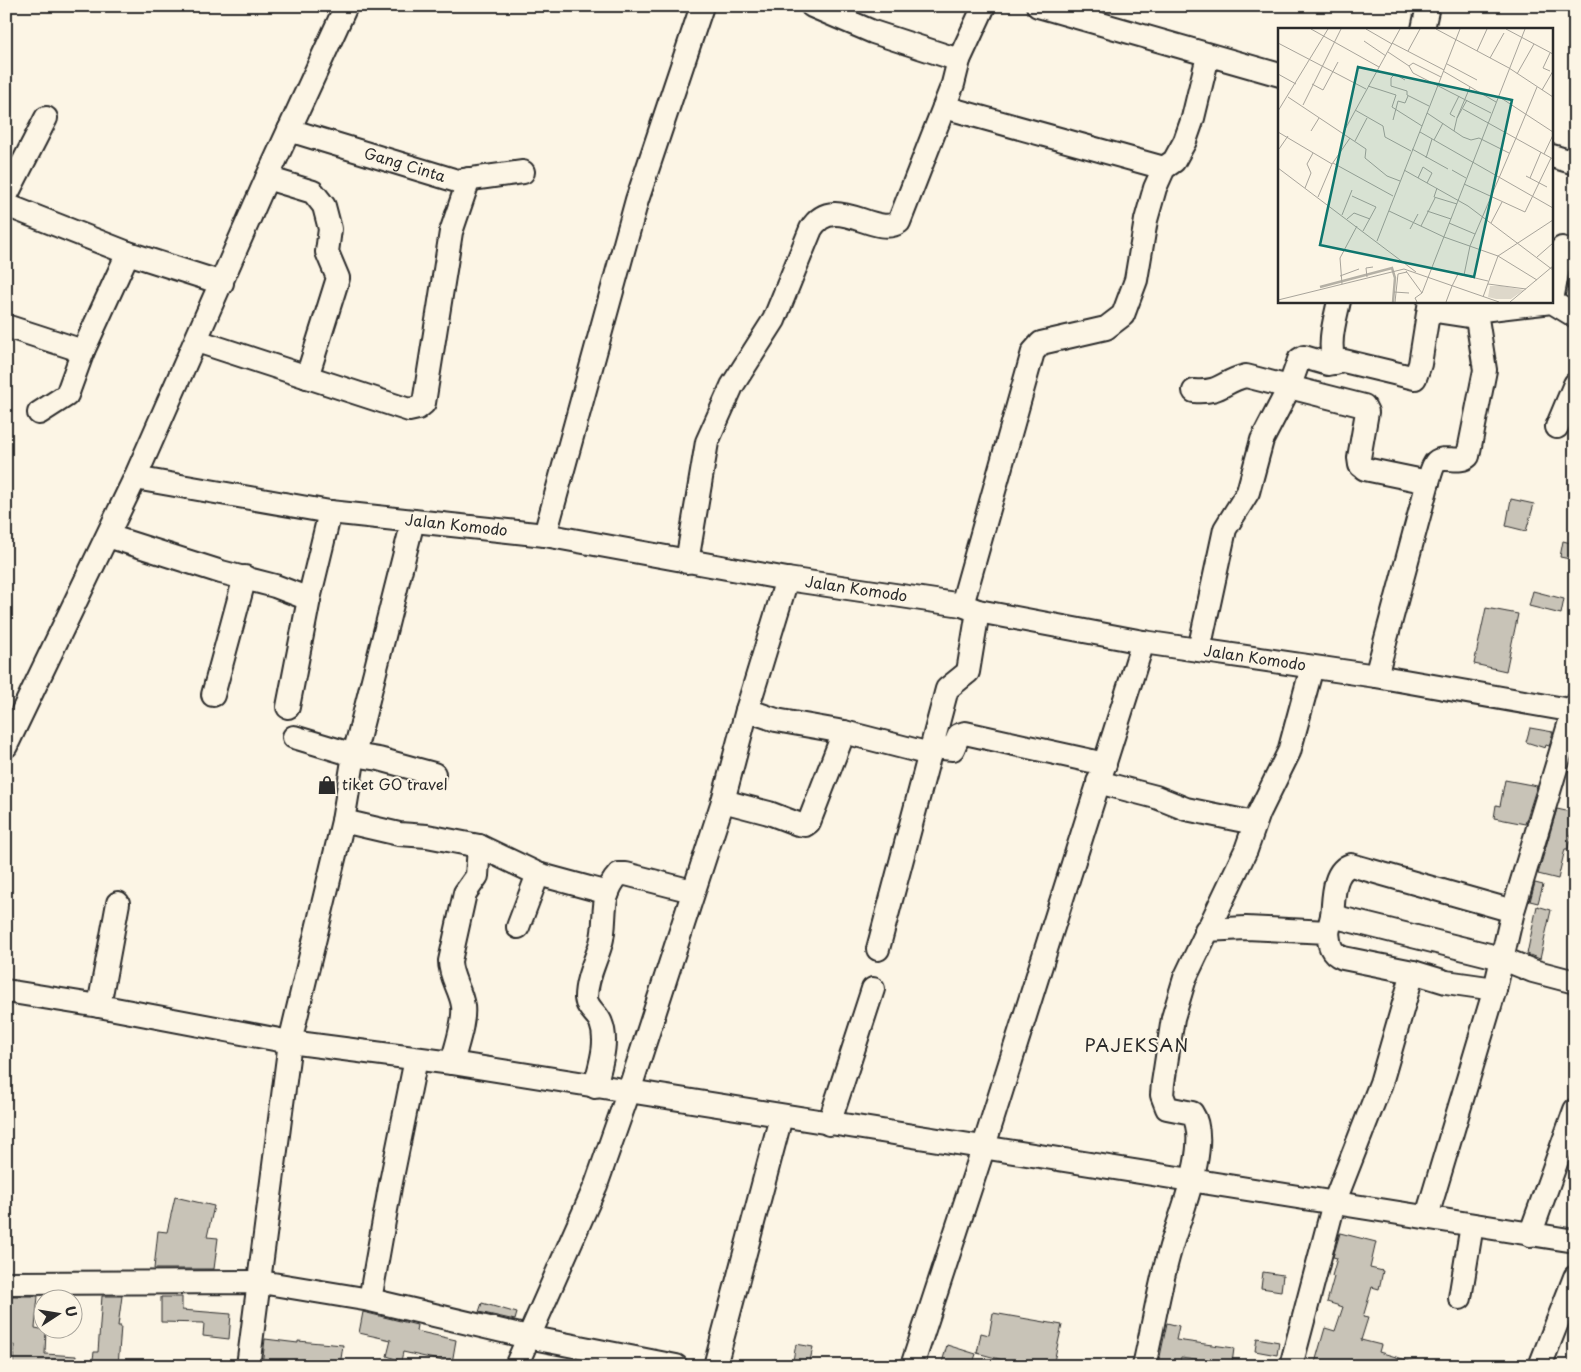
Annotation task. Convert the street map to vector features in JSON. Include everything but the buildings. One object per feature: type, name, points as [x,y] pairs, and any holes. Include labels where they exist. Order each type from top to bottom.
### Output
[{"type":"street","points":[[7,744],[135,478],[197,341],[267,178],[346,6]]},
{"type":"street","points":[[545,535],[637,200],[702,6]]},
{"type":"street","points":[[812,6],[873,32],[959,60]]},
{"type":"street","points":[[687,562],[707,442],[732,386],[774,320],[811,229],[821,217],[838,214],[888,226],[899,222],[953,84],[959,60],[984,6]]},
{"type":"street","points":[[1038,6],[1278,74]]},
{"type":"street","points":[[1423,28],[1428,6]]},
{"type":"street","points":[[878,949],[947,688],[968,672],[970,608],[1033,352],[1041,343],[1106,328],[1124,315],[1136,280],[1146,220],[1155,188],[1164,168],[1174,161],[1185,141],[1193,118],[1208,56]]},
{"type":"street","points":[[944,107],[1164,168]]},
{"type":"street","points":[[6,196],[46,118]]},
{"type":"street","name":"Gang Cinta","points":[[289,130],[457,181],[523,172]]},
{"type":"street","points":[[1554,157],[1575,163]]},
{"type":"street","points":[[267,178],[313,192],[324,206],[330,229],[327,252],[338,278],[307,377]]},
{"type":"street","points":[[197,341],[409,410],[422,406],[451,232],[469,179]]},
{"type":"street","points":[[6,206],[128,254],[222,284]]},
{"type":"street","points":[[1554,290],[1562,248]]},
{"type":"street","points":[[39,413],[67,395],[83,351],[128,254]]},
{"type":"street","points":[[1335,363],[1332,337],[1339,302]]},
{"type":"street","points":[[1376,676],[1428,482],[1437,461],[1463,460],[1468,456],[1485,370],[1475,317],[1476,312],[1544,302]]},
{"type":"street","points":[[1554,302],[1575,316]]},
{"type":"street","points":[[1199,650],[1225,529],[1248,492],[1262,440],[1289,388],[1301,358],[1328,364],[1344,361],[1414,378],[1420,364],[1429,305],[1475,317]]},
{"type":"street","points":[[6,326],[83,351]]},
{"type":"street","points":[[1194,391],[1218,390],[1235,378],[1246,376],[1364,406],[1367,412],[1359,458],[1360,465],[1365,469],[1428,482]]},
{"type":"street","points":[[1557,427],[1572,398]]},
{"type":"street","name":"Jalan Komodo","points":[[135,478],[330,512],[545,535],[687,562],[970,608],[1143,642],[1376,676],[1574,709]]},
{"type":"street","points":[[288,707],[309,599],[330,512]]},
{"type":"street","points":[[248,1366],[290,1042],[343,821],[354,755],[413,521]]},
{"type":"street","points":[[108,536],[221,572],[245,577],[309,599]]},
{"type":"street","points":[[213,695],[245,577]]},
{"type":"street","points":[[516,1366],[596,1185],[629,1091],[692,891],[723,801],[747,710],[787,579]]},
{"type":"street","points":[[912,1366],[983,1149],[1143,642]]},
{"type":"street","points":[[1144,1366],[1170,1251],[1193,1179],[1197,1158],[1198,1126],[1192,1114],[1167,1108],[1162,1095],[1176,1004],[1206,930],[1246,850],[1254,824],[1289,752],[1312,667]]},
{"type":"street","points":[[1427,1216],[1495,989],[1513,911],[1574,709]]},
{"type":"street","points":[[747,710],[776,720],[931,750],[953,749],[959,735],[965,733],[1101,773],[1186,809],[1254,824]]},
{"type":"street","points":[[723,801],[769,813],[798,824],[810,822],[844,732]]},
{"type":"street","points":[[294,737],[354,755],[379,759],[434,774]]},
{"type":"street","points":[[343,821],[399,834],[427,836],[479,846],[538,874],[608,893]]},
{"type":"street","points":[[452,1063],[464,1008],[461,995],[450,970],[450,961],[465,893],[477,876],[479,846]]},
{"type":"street","points":[[1495,989],[1446,982],[1413,972],[1366,964],[1334,955],[1331,949],[1330,924],[1338,877],[1341,870],[1351,866],[1513,911]]},
{"type":"street","points":[[518,927],[538,874]]},
{"type":"street","points":[[595,1087],[604,1032],[601,1021],[588,1005],[586,997],[589,976],[602,941],[603,914],[608,893],[619,874],[626,874],[692,891]]},
{"type":"street","points":[[99,1006],[118,903]]},
{"type":"street","points":[[1206,930],[1330,924],[1501,958],[1533,971],[1575,982]]},
{"type":"street","points":[[1291,1366],[1334,1203],[1382,1083],[1413,972]]},
{"type":"street","points":[[829,1124],[872,989]]},
{"type":"street","points":[[6,991],[99,1006],[290,1042],[452,1063],[983,1149],[1193,1179],[1291,1198],[1427,1216],[1530,1235],[1575,1241]]},
{"type":"street","points":[[370,1300],[390,1187],[416,1059]]},
{"type":"street","points":[[1530,1235],[1575,1110]]},
{"type":"street","points":[[715,1366],[781,1117]]},
{"type":"street","points":[[1460,1298],[1472,1225]]},
{"type":"street","points":[[1540,1366],[1575,1277]]},
{"type":"street","points":[[6,1283],[260,1282],[370,1300],[528,1337],[676,1366]]},
{"type":"place","name":"tiket GO travel","points":[[327,785]]},
{"type":"district","name":"PAJEKSAN","points":[[1137,1046]]}]
